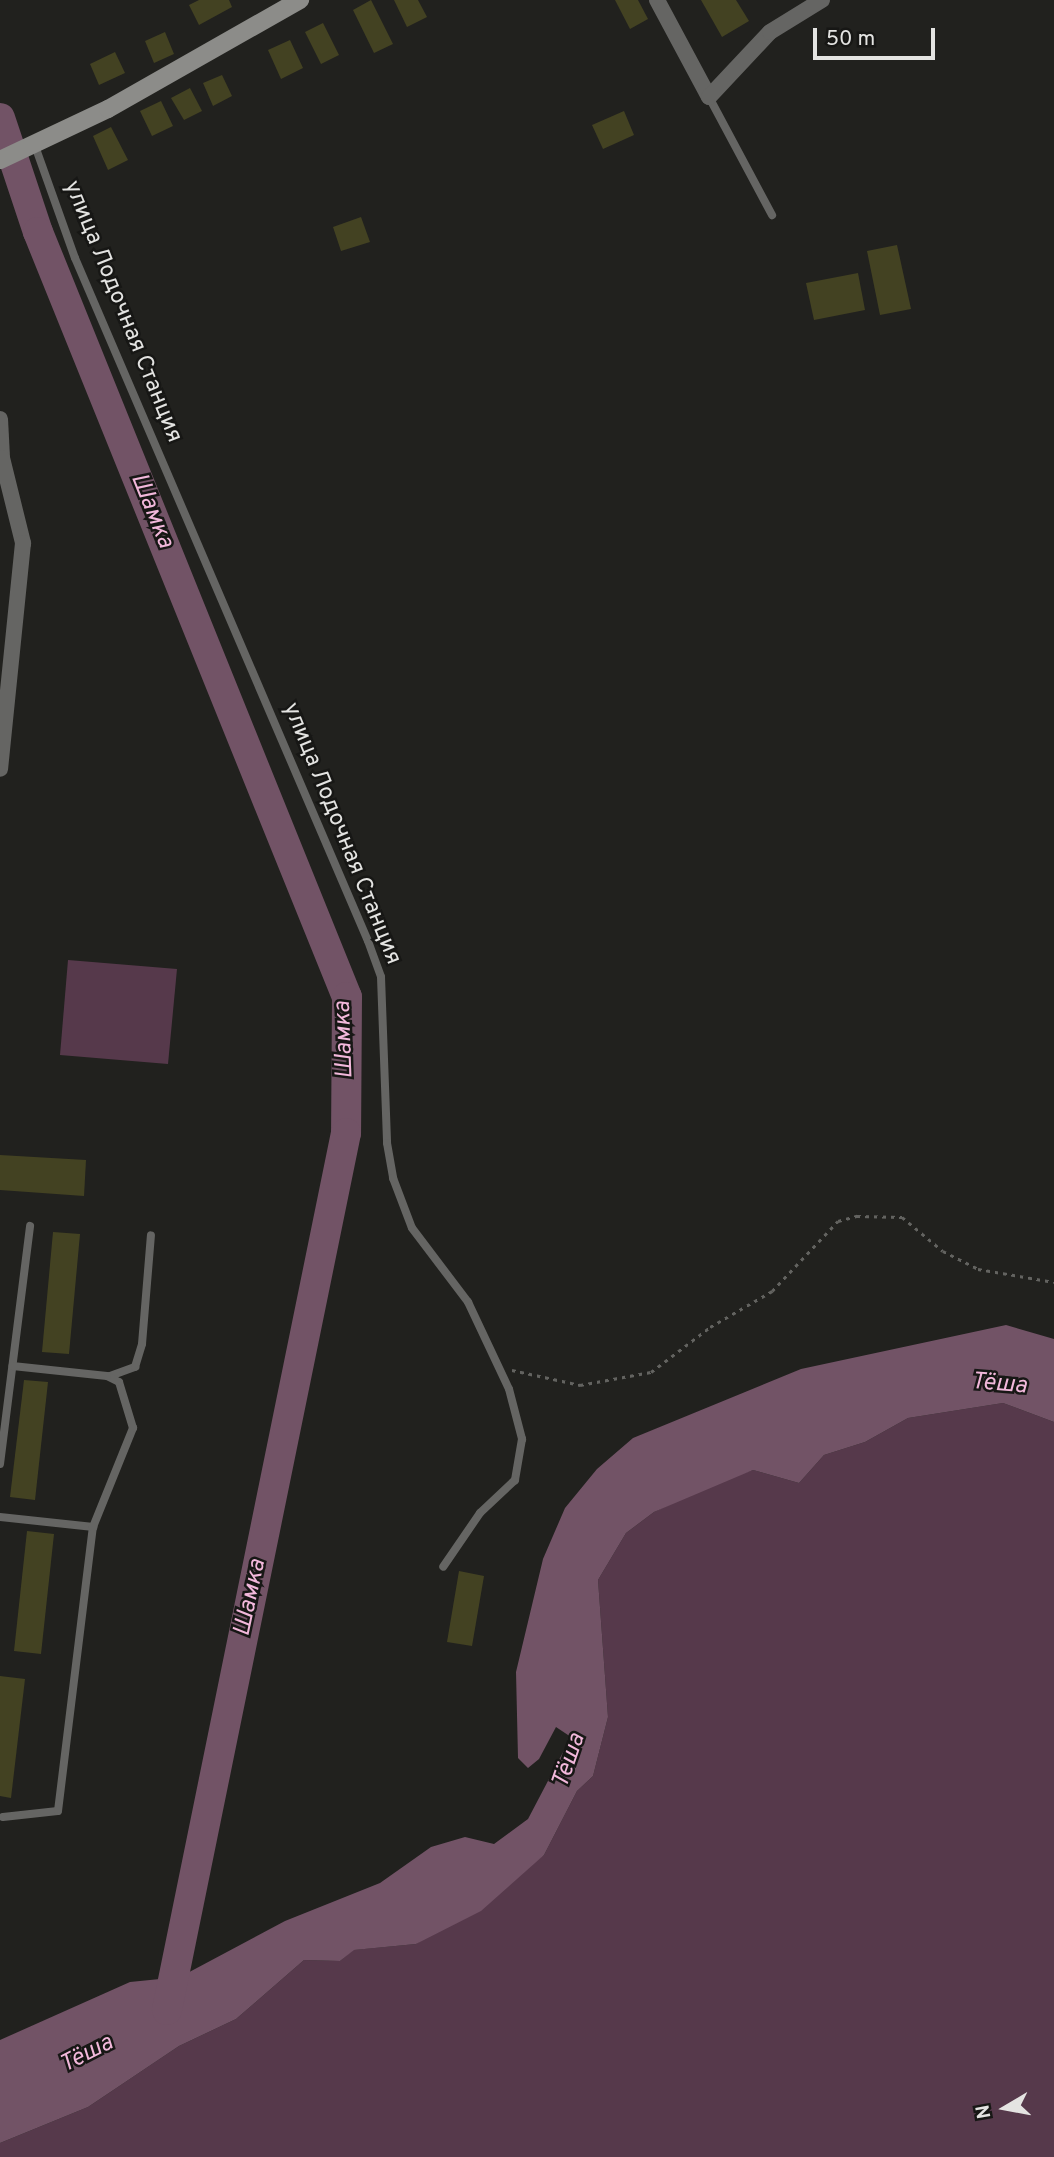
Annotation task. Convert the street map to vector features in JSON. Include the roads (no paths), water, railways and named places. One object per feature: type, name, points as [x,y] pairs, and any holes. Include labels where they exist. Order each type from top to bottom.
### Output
[{"type":"main road","points":[[0,160],[108,108],[300,0]]},
{"type":"street","points":[[657,0],[709,97],[770,32],[822,0]]},
{"type":"street","points":[[0,419],[2,458],[23,543],[0,769]]},
{"type":"lane","points":[[709,97],[772,215]]},
{"type":"lane","name":"улица Лодочная Станция","points":[[30,145],[75,258],[377,965],[393,1178],[412,1228],[468,1301],[499,1367],[522,1440],[515,1480],[480,1513],[443,1567]]},
{"type":"lane","points":[[0,1464],[30,1226]]},
{"type":"lane","points":[[107,1376],[135,1367],[142,1344],[151,1235]]},
{"type":"lane","points":[[3,1817],[58,1811],[93,1527],[133,1428],[119,1382],[107,1376],[13,1366]]},
{"type":"lane","points":[[0,1517],[93,1527]]},
{"type":"water","name":"Тёша","points":[[1006,1325],[1054,1339],[1054,1422],[1003,1403],[908,1418],[865,1442],[824,1455],[799,1483],[753,1470],[654,1512],[626,1533],[598,1580],[608,1717],[593,1776],[577,1791],[544,1855],[481,1911],[416,1944],[354,1950],[340,1961],[304,1960],[236,2019],[179,2046],[88,2107],[0,2143],[0,2040],[130,1982],[180,1977],[285,1921],[380,1883],[431,1847],[465,1837],[494,1844],[528,1819],[571,1737],[556,1727],[539,1759],[528,1768],[518,1758],[516,1672],[543,1559],[565,1508],[597,1469],[633,1438],[801,1369]]},
{"type":"waterway","name":"Шамка","points":[[0,118],[38,232],[347,997],[346,1133],[167,2010]]}]
